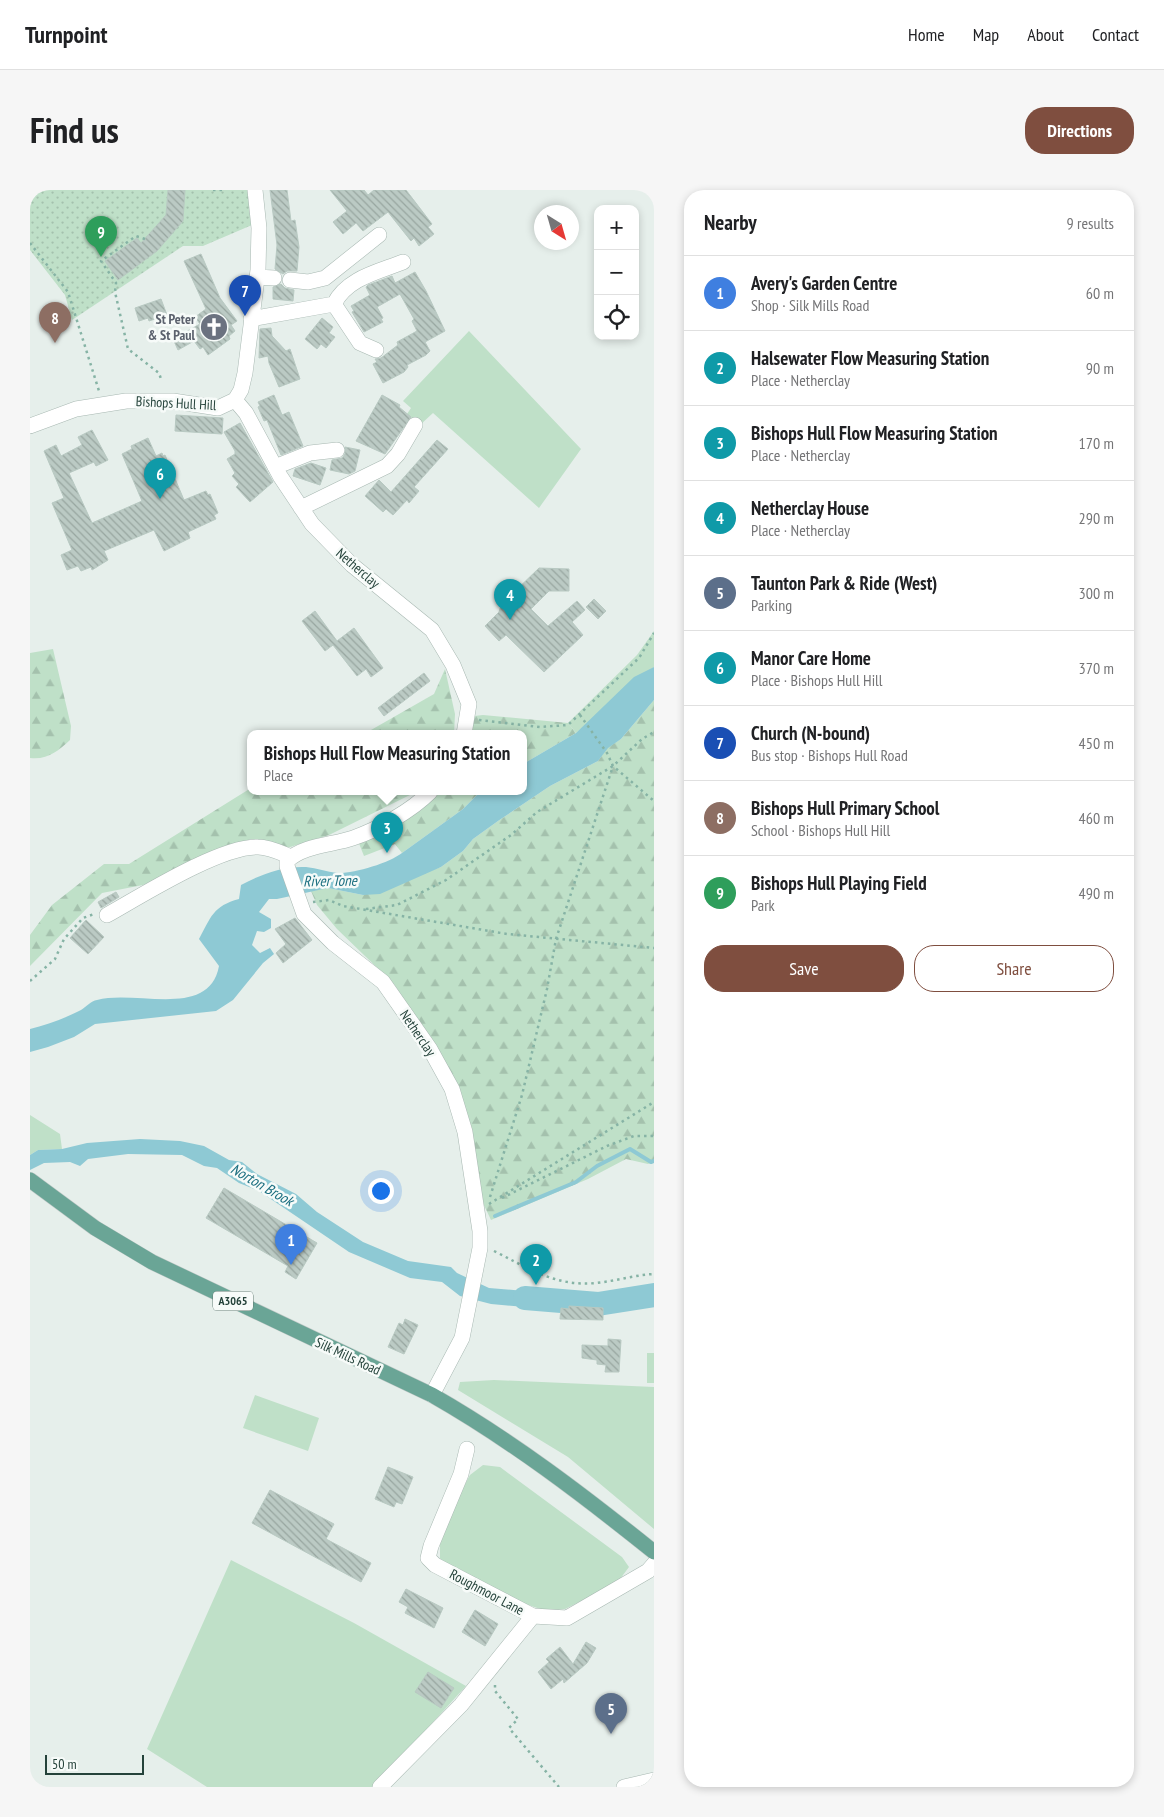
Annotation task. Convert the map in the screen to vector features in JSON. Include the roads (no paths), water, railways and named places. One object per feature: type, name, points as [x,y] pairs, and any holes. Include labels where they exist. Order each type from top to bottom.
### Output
[{"type":"main road","name":"Silk Mills Road","points":[[30,1180],[95,1228],[152,1262],[432,1395],[482,1425],[572,1486],[654,1552]]},
{"type":"street","points":[[235,400],[241,390],[257,277],[259,228],[255,190]]},
{"type":"street","points":[[290,280],[308,282],[325,278],[379,235]]},
{"type":"street","points":[[334,304],[338,295],[366,275],[403,262]]},
{"type":"street","points":[[257,277],[274,278]]},
{"type":"street","points":[[251,319],[334,304]]},
{"type":"street","points":[[334,304],[360,343],[376,350]]},
{"type":"street","name":"Bishops Hull Hill","points":[[30,426],[76,409],[101,404],[136,400],[173,400],[218,408],[235,400]]},
{"type":"street","name":"Netherclay","points":[[235,400],[246,413],[275,467],[312,524],[352,565],[432,630],[462,684],[469,704],[465,730]]},
{"type":"street","points":[[301,508],[387,466],[398,454],[414,425]]},
{"type":"street","points":[[275,467],[310,453],[337,450]]},
{"type":"street","points":[[107,915],[200,865],[234,852],[258,846],[289,861],[313,848],[354,838],[397,816],[426,795]]},
{"type":"street","name":"Netherclay","points":[[289,861],[298,901],[304,914],[314,926],[383,982],[430,1049],[452,1089],[465,1132],[479,1224],[480,1248],[462,1338],[432,1395]]},
{"type":"street","name":"Roughmoor Lane","points":[[467,1449],[461,1474],[431,1546],[428,1558],[435,1565],[533,1616],[567,1618],[648,1572],[654,1564]]},
{"type":"street","points":[[380,1787],[461,1704],[533,1616]]},
{"type":"street","points":[[632,1786],[654,1780]]},
{"type":"water","name":"River Tone","points":[[654,667],[654,700],[621,739],[608,748],[598,761],[550,786],[498,821],[473,839],[463,851],[441,867],[380,894],[363,895],[328,888],[269,899],[259,912],[271,919],[271,928],[264,932],[257,931],[252,945],[260,953],[270,948],[274,954],[263,963],[233,1000],[216,1011],[95,1024],[74,1037],[30,1052],[30,1029],[69,1016],[95,1001],[113,998],[186,998],[201,993],[212,983],[219,966],[199,939],[218,909],[239,899],[241,885],[280,869],[306,867],[344,873],[371,867],[402,853],[463,809],[477,795],[527,795],[527,762],[576,733],[634,677]]},
{"type":"water","points":[[140,1139],[180,1141],[204,1146],[229,1160],[242,1162],[257,1174],[296,1194],[317,1212],[363,1242],[408,1261],[451,1267],[457,1273],[489,1288],[536,1292],[558,1301],[536,1308],[491,1304],[460,1296],[442,1282],[410,1278],[349,1252],[259,1191],[239,1183],[217,1168],[204,1166],[182,1155],[128,1154],[88,1159],[80,1166],[70,1162],[44,1163],[30,1170],[30,1155],[38,1150],[62,1149],[87,1143]]},
{"type":"waterway","points":[[495,1216],[576,1182],[597,1166],[630,1149],[651,1162],[654,1161]]},
{"type":"waterway","name":"Norton Brook","points":[[525,1298],[598,1304],[654,1295]]},
{"type":"place","name":"Bishops Hull Playing Field","points":[[101,257]]},
{"type":"place","name":"Church (N-bound)","points":[[245,316]]},
{"type":"place","name":"St Peter & St Paul","points":[[214,327]]},
{"type":"place","name":"Bishops Hull Primary School","points":[[55,343]]},
{"type":"place","name":"Manor Care Home","points":[[160,499]]},
{"type":"place","name":"Netherclay House","points":[[510,620]]},
{"type":"place","name":"Bishops Hull Flow Measuring Station","points":[[387,853]]},
{"type":"place","name":"Avery's Garden Centre","points":[[291,1265]]},
{"type":"place","name":"Halsewater Flow Measuring Station","points":[[536,1285]]},
{"type":"place","name":"Taunton Park & Ride (West)","points":[[611,1734]]}]
